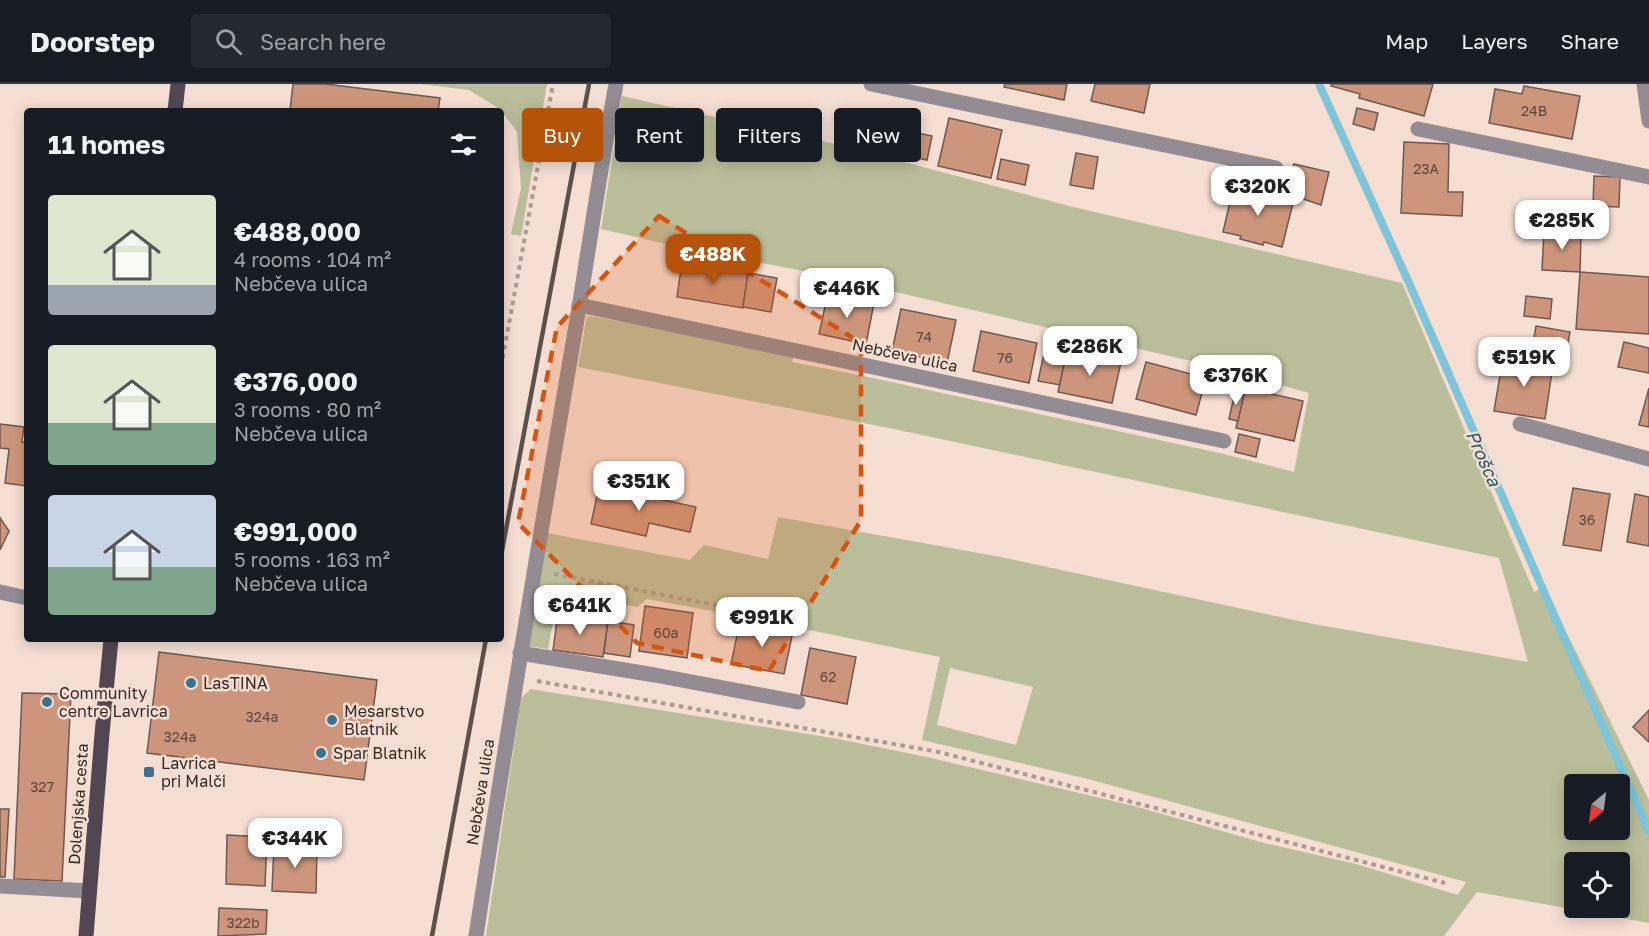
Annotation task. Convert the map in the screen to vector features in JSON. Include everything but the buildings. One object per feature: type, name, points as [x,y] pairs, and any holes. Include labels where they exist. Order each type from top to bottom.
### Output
[{"type":"main road","points":[[175,108],[178,84]]},
{"type":"main road","name":"Dolenjska cesta","points":[[86,936],[111,642]]},
{"type":"street","name":"Nebčeva ulica","points":[[476,936],[515,678],[616,84]]},
{"type":"street","points":[[872,84],[1276,168]]},
{"type":"street","points":[[1644,84],[1649,121]]},
{"type":"street","points":[[1418,129],[1649,177]]},
{"type":"street","name":"Nebčeva ulica","points":[[579,305],[1224,441]]},
{"type":"street","points":[[1520,424],[1649,459]]},
{"type":"street","points":[[0,592],[24,597]]},
{"type":"street","points":[[520,653],[798,702]]},
{"type":"street","points":[[0,886],[89,891]]},
{"type":"path","points":[[504,351],[553,84]]},
{"type":"path","points":[[533,570],[747,611]]},
{"type":"path","points":[[515,678],[939,752],[1445,883]]},
{"type":"highlighted area","points":[[659,216],[861,343],[861,520],[769,671],[637,643],[518,523],[557,327]]},
{"type":"green space","points":[[420,84],[547,84],[543,108],[522,108],[522,162],[534,162],[521,236],[511,234],[521,188],[517,132],[504,114],[504,108],[498,108],[469,90]]},
{"type":"green space","points":[[622,96],[675,108],[620,108]]},
{"type":"green space","points":[[704,114],[716,117],[716,162],[822,162],[822,141],[834,144],[834,162],[904,162],[1073,207],[1402,283],[1534,592],[1544,587],[1649,800],[1649,923],[1621,918],[1630,918],[1630,852],[1564,852],[1564,908],[1477,892],[1444,936],[486,936],[521,698],[531,689],[838,739],[927,757],[1134,806],[1264,843],[1356,864],[1458,895],[1466,882],[1088,779],[922,740],[940,657],[647,599],[637,607],[601,601],[600,617],[555,610],[548,649],[529,646],[547,533],[690,560],[704,545],[768,559],[778,517],[1001,557],[1308,623],[1528,662],[1499,558],[894,429],[578,367],[587,316],[596,317],[794,356],[792,362],[1224,454],[1294,472],[1309,393],[1221,368],[814,273],[688,249],[601,229],[615,140],[615,162],[704,162]],"holes":[[[950,668],[1033,687],[1016,745],[937,725]]]},
{"type":"waterway","name":"Prošca","points":[[1319,84],[1409,283],[1649,832]]},
{"type":"railway","points":[[504,540],[589,84]]},
{"type":"railway","points":[[432,936],[485,642]]},
{"type":"place","name":"LasTINA","points":[[191,683]]},
{"type":"place","name":"Community centre Lavrica","points":[[47,702]]},
{"type":"place","name":"Mesarstvo Blatnik","points":[[332,720]]},
{"type":"place","name":"Spar Blatnik","points":[[321,753]]},
{"type":"place","name":"Lavrica pri Malči","points":[[149,772]]}]
